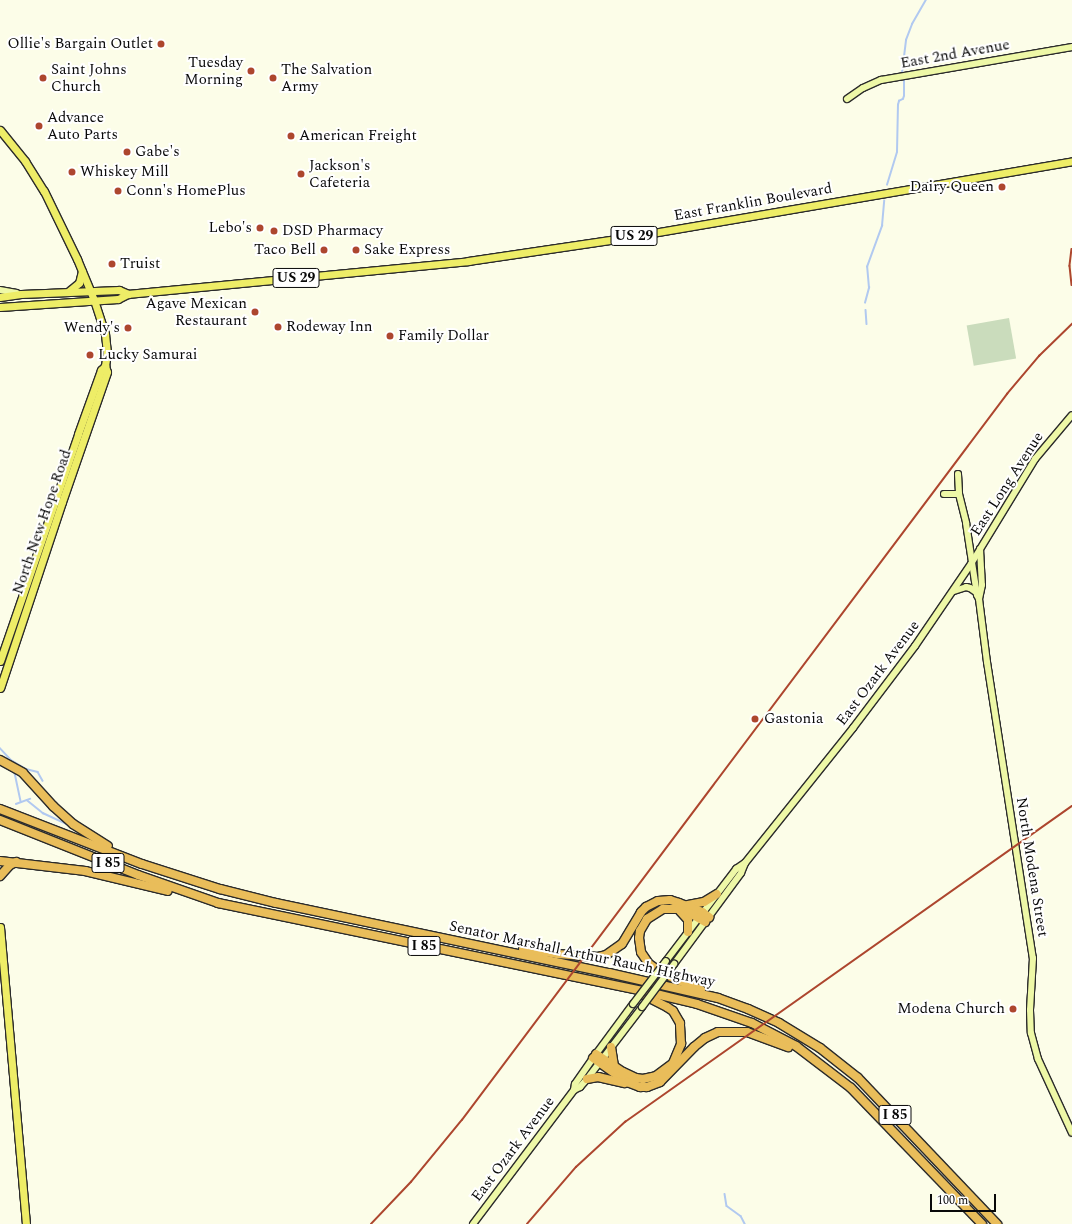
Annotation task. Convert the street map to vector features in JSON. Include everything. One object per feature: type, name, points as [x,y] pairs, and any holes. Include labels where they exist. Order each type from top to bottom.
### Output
[{"type":"highway","points":[[0,760],[20,771],[63,816],[86,833],[117,851],[123,857]]},
{"type":"highway","points":[[0,765],[24,775]]},
{"type":"highway","name":"Senator Marshall Arthur Rauch Highway","points":[[0,809],[123,857],[185,879],[220,889],[283,905],[461,941],[718,998],[748,1009],[779,1023],[820,1048],[840,1063],[876,1095],[997,1224]]},
{"type":"highway","name":"Senator Marshall Arthur Rauch Highway","points":[[0,820],[138,875],[218,903],[630,988],[697,1004],[727,1013],[772,1032],[817,1061],[851,1088],[982,1224]]},
{"type":"highway","points":[[0,861],[104,875],[218,903]]},
{"type":"highway","points":[[0,876],[10,865],[16,862]]},
{"type":"highway","points":[[687,906],[704,902],[717,894]]},
{"type":"highway","points":[[461,941],[557,954],[600,956],[612,952],[622,944],[641,912],[652,903],[670,900],[687,906],[704,917]]},
{"type":"highway","points":[[704,917],[678,909],[663,909],[647,919],[640,931],[639,945],[641,952],[649,964],[658,970],[718,998]]},
{"type":"highway","points":[[678,909],[688,920],[688,932]]},
{"type":"highway","points":[[598,1058],[636,1078],[643,1079],[656,1076],[672,1063],[681,1044],[680,1023],[673,1011],[661,1003],[630,988]]},
{"type":"highway","points":[[587,1078],[598,1077],[647,1087],[660,1082],[694,1047],[705,1038],[718,1032],[747,1032],[773,1040],[817,1061]]},
{"type":"highway","points":[[611,1047],[614,1066]]},
{"type":"highway","points":[[598,1058],[615,1075],[633,1085]]},
{"type":"main road","name":"East 2nd Avenue","points":[[847,99],[863,88],[881,80],[1072,47]]},
{"type":"main road","name":"North New Hope Road","points":[[0,130],[25,161],[44,191],[82,271],[94,300],[106,340],[107,376],[62,502],[0,688]]},
{"type":"main road","name":"East Franklin Boulevard","points":[[0,307],[118,299],[128,294],[468,261],[622,238],[1072,161]]},
{"type":"main road","points":[[65,292],[76,287],[81,279],[82,271]]},
{"type":"main road","points":[[0,290],[21,294]]},
{"type":"main road","name":"East Franklin Boulevard","points":[[0,297],[21,294],[119,290],[128,294]]},
{"type":"main road","name":"North New Hope Road","points":[[0,661],[78,434],[101,370],[106,366]]},
{"type":"main road","name":"East Long Avenue","points":[[980,549],[1035,459],[1072,415]]},
{"type":"main road","points":[[78,434],[81,449]]},
{"type":"main road","name":"North Modena Street","points":[[958,474],[959,494],[966,523],[976,592],[979,599],[995,716],[1031,945],[1033,971],[1030,1010],[1031,1033],[1038,1058],[1072,1133]]},
{"type":"main road","points":[[944,494],[959,494]]},
{"type":"main road","name":"East Ozark Avenue","points":[[574,1090],[575,1084],[598,1058],[611,1047],[674,964],[717,894],[736,869],[744,863],[853,728],[953,592],[972,564],[980,549]]},
{"type":"main road","name":"North Modena Street","points":[[979,599],[982,585],[980,549]]},
{"type":"main road","name":"North Modena Street","points":[[972,564],[978,573],[982,585]]},
{"type":"main road","points":[[953,592],[966,587],[976,592]]},
{"type":"main road","name":"East Ozark Avenue","points":[[473,1224],[574,1090],[580,1087],[587,1078],[598,1058],[634,1004],[688,932],[704,917],[741,873],[744,863]]},
{"type":"main road","points":[[0,927],[26,1224]]},
{"type":"green space","points":[[1009,318],[1016,358],[974,366],[967,325]]},
{"type":"waterway","points":[[902,73],[906,40],[912,24],[926,0]]},
{"type":"waterway","points":[[887,185],[897,152],[898,105],[899,101],[903,99],[904,96],[904,79]]},
{"type":"waterway","points":[[865,303],[869,288],[867,267],[882,226],[884,201]]},
{"type":"waterway","points":[[866,310],[867,324]]},
{"type":"waterway","points":[[0,748],[11,760],[26,769],[38,772],[43,781]]},
{"type":"waterway","points":[[15,773],[21,801]]},
{"type":"waterway","points":[[16,804],[30,799]]},
{"type":"waterway","points":[[27,800],[43,813],[69,825]]},
{"type":"waterway","points":[[725,1194],[727,1206],[741,1216],[745,1224]]},
{"type":"railway","points":[[1072,249],[1070,266],[1072,285]]},
{"type":"railway","points":[[371,1224],[411,1182],[462,1120],[1007,394],[1039,356],[1072,324]]},
{"type":"railway","points":[[527,1224],[576,1167],[625,1122],[1072,806]]},
{"type":"place","name":"Ollie's Bargain Outlet","points":[[161,44]]},
{"type":"place","name":"Tuesday Morning","points":[[251,71]]},
{"type":"place","name":"Saint Johns Church","points":[[43,78]]},
{"type":"place","name":"The Salvation Army","points":[[273,78]]},
{"type":"place","name":"Advance Auto Parts","points":[[39,126]]},
{"type":"place","name":"American Freight","points":[[291,136]]},
{"type":"place","name":"Gabe's","points":[[127,152]]},
{"type":"place","name":"Whiskey Mill","points":[[72,172]]},
{"type":"place","name":"Jackson's Cafeteria","points":[[301,174]]},
{"type":"place","name":"Dairy Queen","points":[[1002,187]]},
{"type":"place","name":"Conn's HomePlus","points":[[118,191]]},
{"type":"place","name":"Lebo's","points":[[260,228]]},
{"type":"place","name":"DSD Pharmacy","points":[[274,231]]},
{"type":"place","name":"Taco Bell","points":[[324,250]]},
{"type":"place","name":"Sake Express","points":[[356,250]]},
{"type":"place","name":"Truist","points":[[112,264]]},
{"type":"place","name":"Agave Mexican Restaurant","points":[[255,312]]},
{"type":"place","name":"Rodeway Inn","points":[[278,327]]},
{"type":"place","name":"Wendy's","points":[[128,328]]},
{"type":"place","name":"Family Dollar","points":[[390,336]]},
{"type":"place","name":"Lucky Samurai","points":[[90,355]]},
{"type":"place","name":"Gastonia","points":[[755,719]]},
{"type":"place","name":"Modena Church","points":[[1013,1009]]}]
